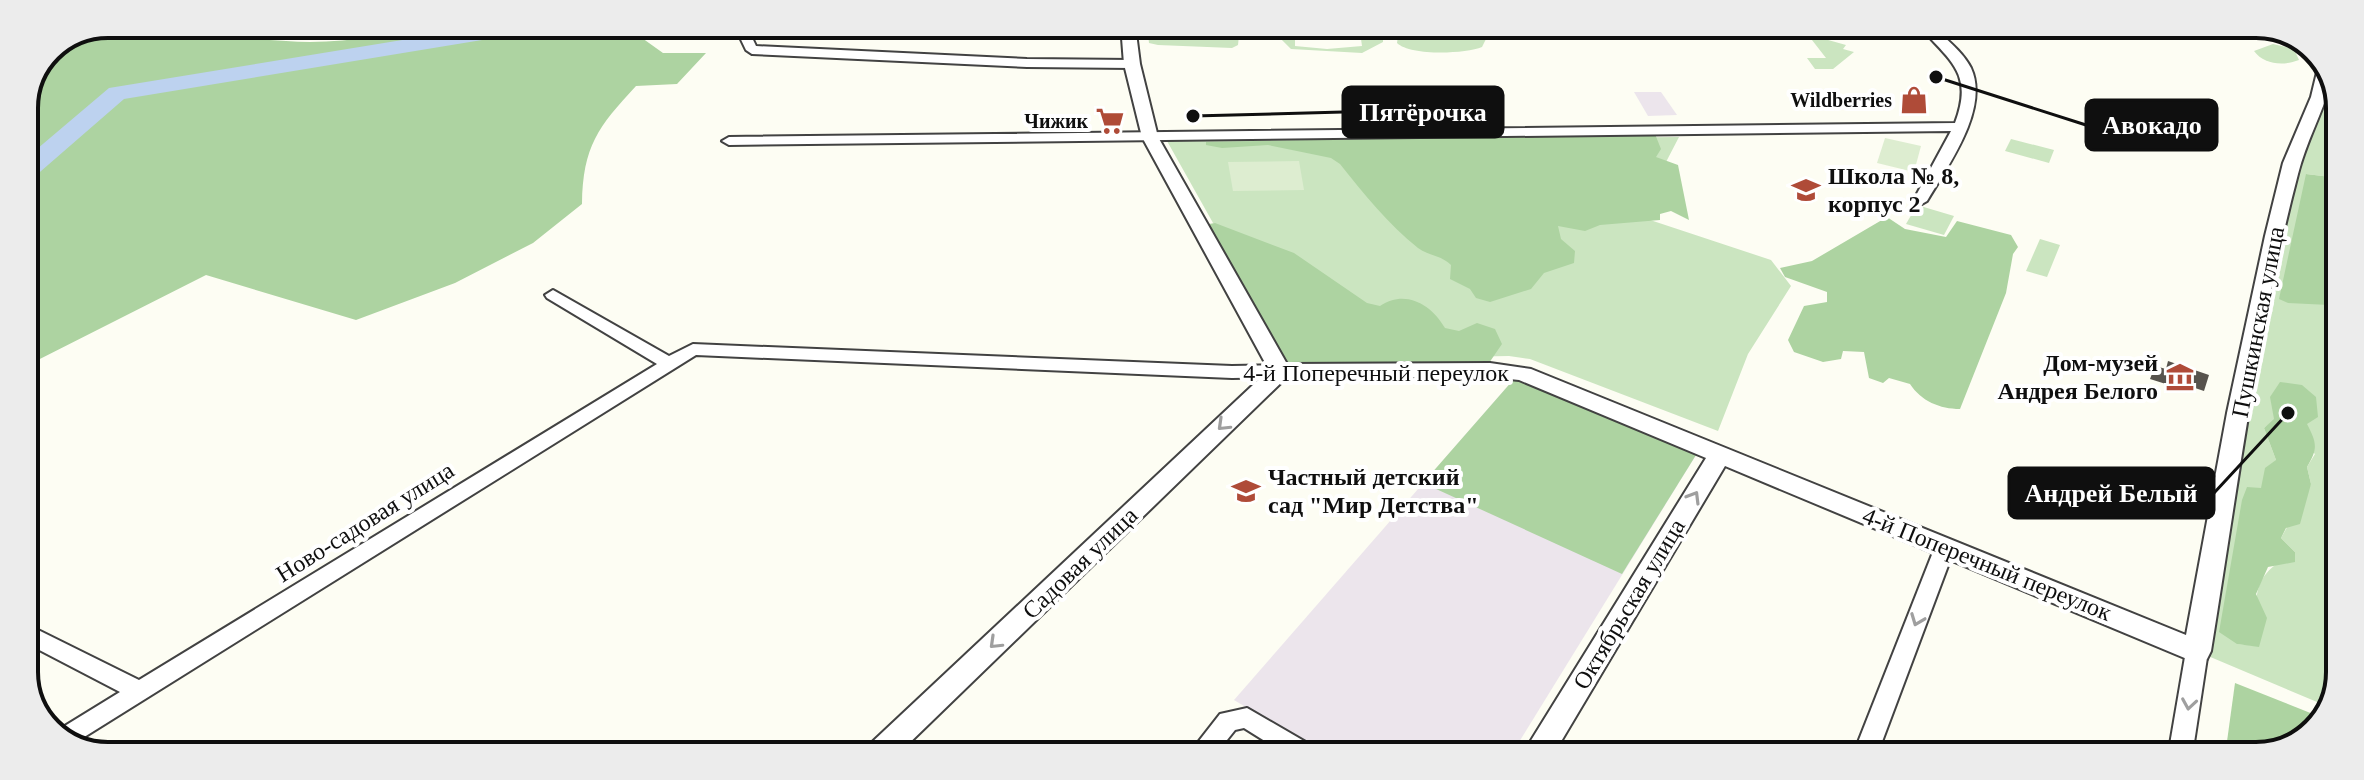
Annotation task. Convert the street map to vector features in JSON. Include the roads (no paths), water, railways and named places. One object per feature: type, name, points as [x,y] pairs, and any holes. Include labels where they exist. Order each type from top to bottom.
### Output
[{"type":"street","points":[[746,38],[752,50],[1027,63],[1132,64]]},
{"type":"street","points":[[1129,38],[1132,64],[1150,137],[1280,371]]},
{"type":"street","points":[[1920,201],[1961,127],[1969,88],[1965,69],[1936,38]]},
{"type":"street","name":"Пушкинская улица","points":[[2182,742],[2251,352],[2289,173],[2323,87]]},
{"type":"street","points":[[729,141],[1961,127]]},
{"type":"street","points":[[553,295],[670,364]]},
{"type":"street","name":"4-й Поперечный переулок","points":[[693,349],[1232,372],[1507,371],[1555,386],[2197,651]]},
{"type":"street","name":"Ново-садовая улица","points":[[73,732],[693,349]]},
{"type":"street","name":"Садовая улица","points":[[892,742],[1280,371]]},
{"type":"street","name":"Октябрьская улица","points":[[1545,742],[1720,454]]},
{"type":"street","points":[[1870,742],[1945,547]]},
{"type":"street","points":[[38,639],[139,691]]},
{"type":"street","points":[[1211,742],[1228,721],[1247,718],[1287,742]]},
{"type":"waterway","points":[[38,161],[117,93],[458,38]]},
{"type":"place","name":"Авокадо","points":[[1936,77]]},
{"type":"place","name":"Wildberries","points":[[1914,100]]},
{"type":"place","name":"Пятёрочка","points":[[1193,116]]},
{"type":"place","name":"Чижик","points":[[1110,121]]},
{"type":"place","name":"Школа № 8, корпус 2","points":[[1806,190]]},
{"type":"place","name":"Дом-музей Андрея Белого","points":[[2180,377]]},
{"type":"place","name":"Андрей Белый","points":[[2288,413]]},
{"type":"place","name":"Частный детский сад \"Мир Детства\"","points":[[1246,491]]}]
